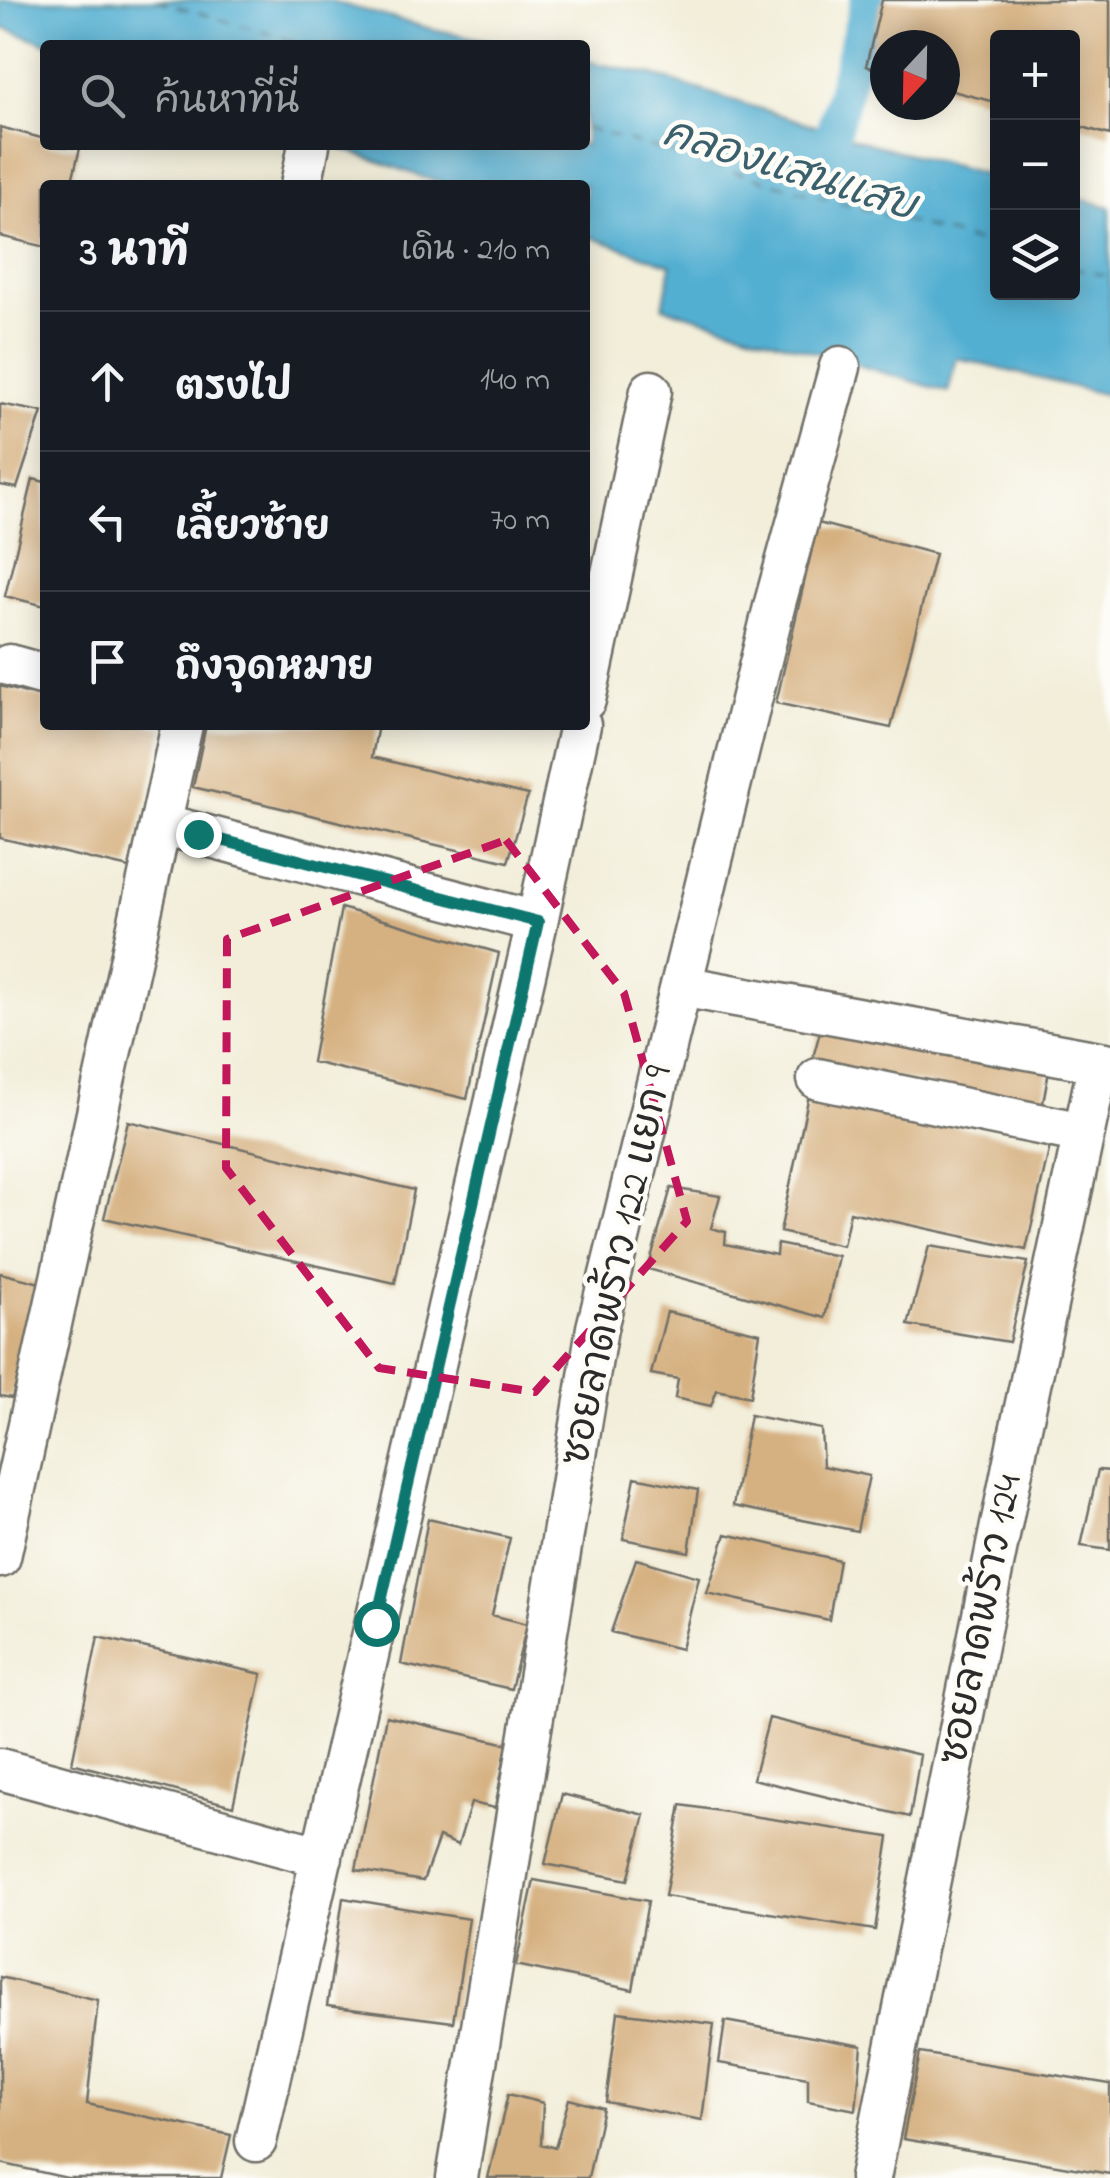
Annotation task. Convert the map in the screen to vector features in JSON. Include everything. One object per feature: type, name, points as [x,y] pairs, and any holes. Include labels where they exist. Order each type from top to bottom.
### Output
[{"type":"street","points":[[301,180],[308,150]]},
{"type":"street","name":"ซอยลาดพร้าว 122 แยก 9","points":[[457,2178],[597,1328],[775,602],[840,367]]},
{"type":"street","points":[[590,677],[651,391]]},
{"type":"street","points":[[0,1557],[181,730]]},
{"type":"street","points":[[256,2142],[579,730]]},
{"type":"street","points":[[161,824],[538,922]]},
{"type":"street","points":[[681,986],[1104,1063]]},
{"type":"street","name":"ซอยลาดพร้าว 124","points":[[870,2178],[1083,1133],[1104,1063]]},
{"type":"street","points":[[818,1079],[1083,1133]]},
{"type":"street","points":[[0,1770],[322,1857]]},
{"type":"highlighted area","points":[[506,840],[624,993],[687,1221],[535,1392],[379,1368],[226,1168],[227,939]]},
{"type":"water","points":[[0,0],[327,0],[485,40],[40,41],[0,27]]},
{"type":"water","name":"คลองแสนแสบ","points":[[590,62],[653,75],[875,145],[990,175],[990,300],[1080,300],[1080,199],[1110,207],[1110,396],[957,358],[948,392],[663,307],[671,265],[590,237],[590,180],[431,180],[346,150],[590,150]]},
{"type":"building","points":[[882,0],[1110,0],[1110,135],[1080,126],[1080,30],[990,30],[990,101],[960,93],[960,30],[875,30]]},
{"type":"building","points":[[0,127],[40,138],[40,150],[80,150],[72,180],[40,180],[40,246],[0,236]]},
{"type":"building","points":[[0,404],[40,412],[17,488],[0,485]]},
{"type":"building","points":[[33,479],[40,481],[40,605],[5,596]]},
{"type":"building","points":[[818,523],[935,554],[891,728],[776,703]]},
{"type":"building","points":[[0,686],[40,697],[40,730],[164,730],[129,868],[0,838]]},
{"type":"building","points":[[205,730],[377,730],[372,757],[528,795],[508,862],[193,787]]},
{"type":"building","points":[[341,908],[499,953],[467,1099],[312,1062]]},
{"type":"building","points":[[823,1021],[1051,1060],[1042,1108],[812,1061]]},
{"type":"building","points":[[809,1095],[1050,1146],[1026,1250],[850,1212],[843,1246],[780,1232]]},
{"type":"building","points":[[128,1121],[414,1190],[395,1283],[104,1218]]},
{"type":"building","points":[[671,1188],[720,1196],[711,1228],[726,1232],[725,1244],[776,1255],[777,1244],[838,1256],[825,1318],[648,1269]]},
{"type":"building","points":[[929,1246],[1028,1262],[1009,1342],[908,1325]]},
{"type":"building","points":[[0,1273],[44,1284],[12,1398],[0,1396]]},
{"type":"building","points":[[667,1312],[760,1333],[750,1397],[717,1390],[711,1406],[675,1398],[678,1379],[651,1374]]},
{"type":"building","points":[[750,1415],[821,1429],[823,1466],[869,1476],[857,1531],[733,1506]]},
{"type":"building","points":[[1098,1470],[1110,1471],[1110,1550],[1081,1546]]},
{"type":"building","points":[[635,1477],[698,1490],[689,1552],[623,1539]]},
{"type":"building","points":[[428,1519],[510,1538],[492,1615],[527,1624],[511,1689],[401,1664]]},
{"type":"building","points":[[726,1534],[839,1560],[829,1620],[707,1593]]},
{"type":"building","points":[[636,1559],[699,1577],[681,1649],[611,1632]]},
{"type":"building","points":[[98,1637],[262,1674],[233,1806],[72,1763]]},
{"type":"building","points":[[386,1716],[507,1744],[495,1808],[471,1803],[458,1845],[439,1837],[423,1881],[356,1870]]},
{"type":"building","points":[[769,1718],[920,1755],[910,1817],[753,1779]]},
{"type":"building","points":[[562,1794],[645,1815],[628,1880],[545,1864]]},
{"type":"building","points":[[681,1805],[889,1837],[875,1930],[665,1896]]},
{"type":"building","points":[[534,1880],[648,1901],[633,1990],[516,1965]]},
{"type":"building","points":[[343,1898],[469,1919],[453,2022],[327,2006]]},
{"type":"building","points":[[0,1977],[98,2000],[87,2104],[231,2135],[221,2178],[67,2178],[0,2163]]},
{"type":"building","points":[[618,2012],[714,2024],[702,2120],[606,2102]]},
{"type":"building","points":[[725,2021],[862,2046],[856,2110],[808,2101],[808,2078],[719,2063]]},
{"type":"building","points":[[920,2053],[1110,2084],[1110,2174],[903,2139]]},
{"type":"building","points":[[508,2094],[543,2103],[541,2144],[555,2148],[569,2099],[603,2108],[588,2178],[488,2178]]},
{"type":"waterway","name":"คลองแสนแสบ","points":[[821,178],[868,0]]},
{"type":"ferry route","points":[[156,0],[290,40]]},
{"type":"ferry route","points":[[590,129],[990,246]]},
{"type":"ferry route","points":[[1080,269],[1110,277]]},
{"type":"route","points":[[198,834],[538,922],[376,1623]]}]
